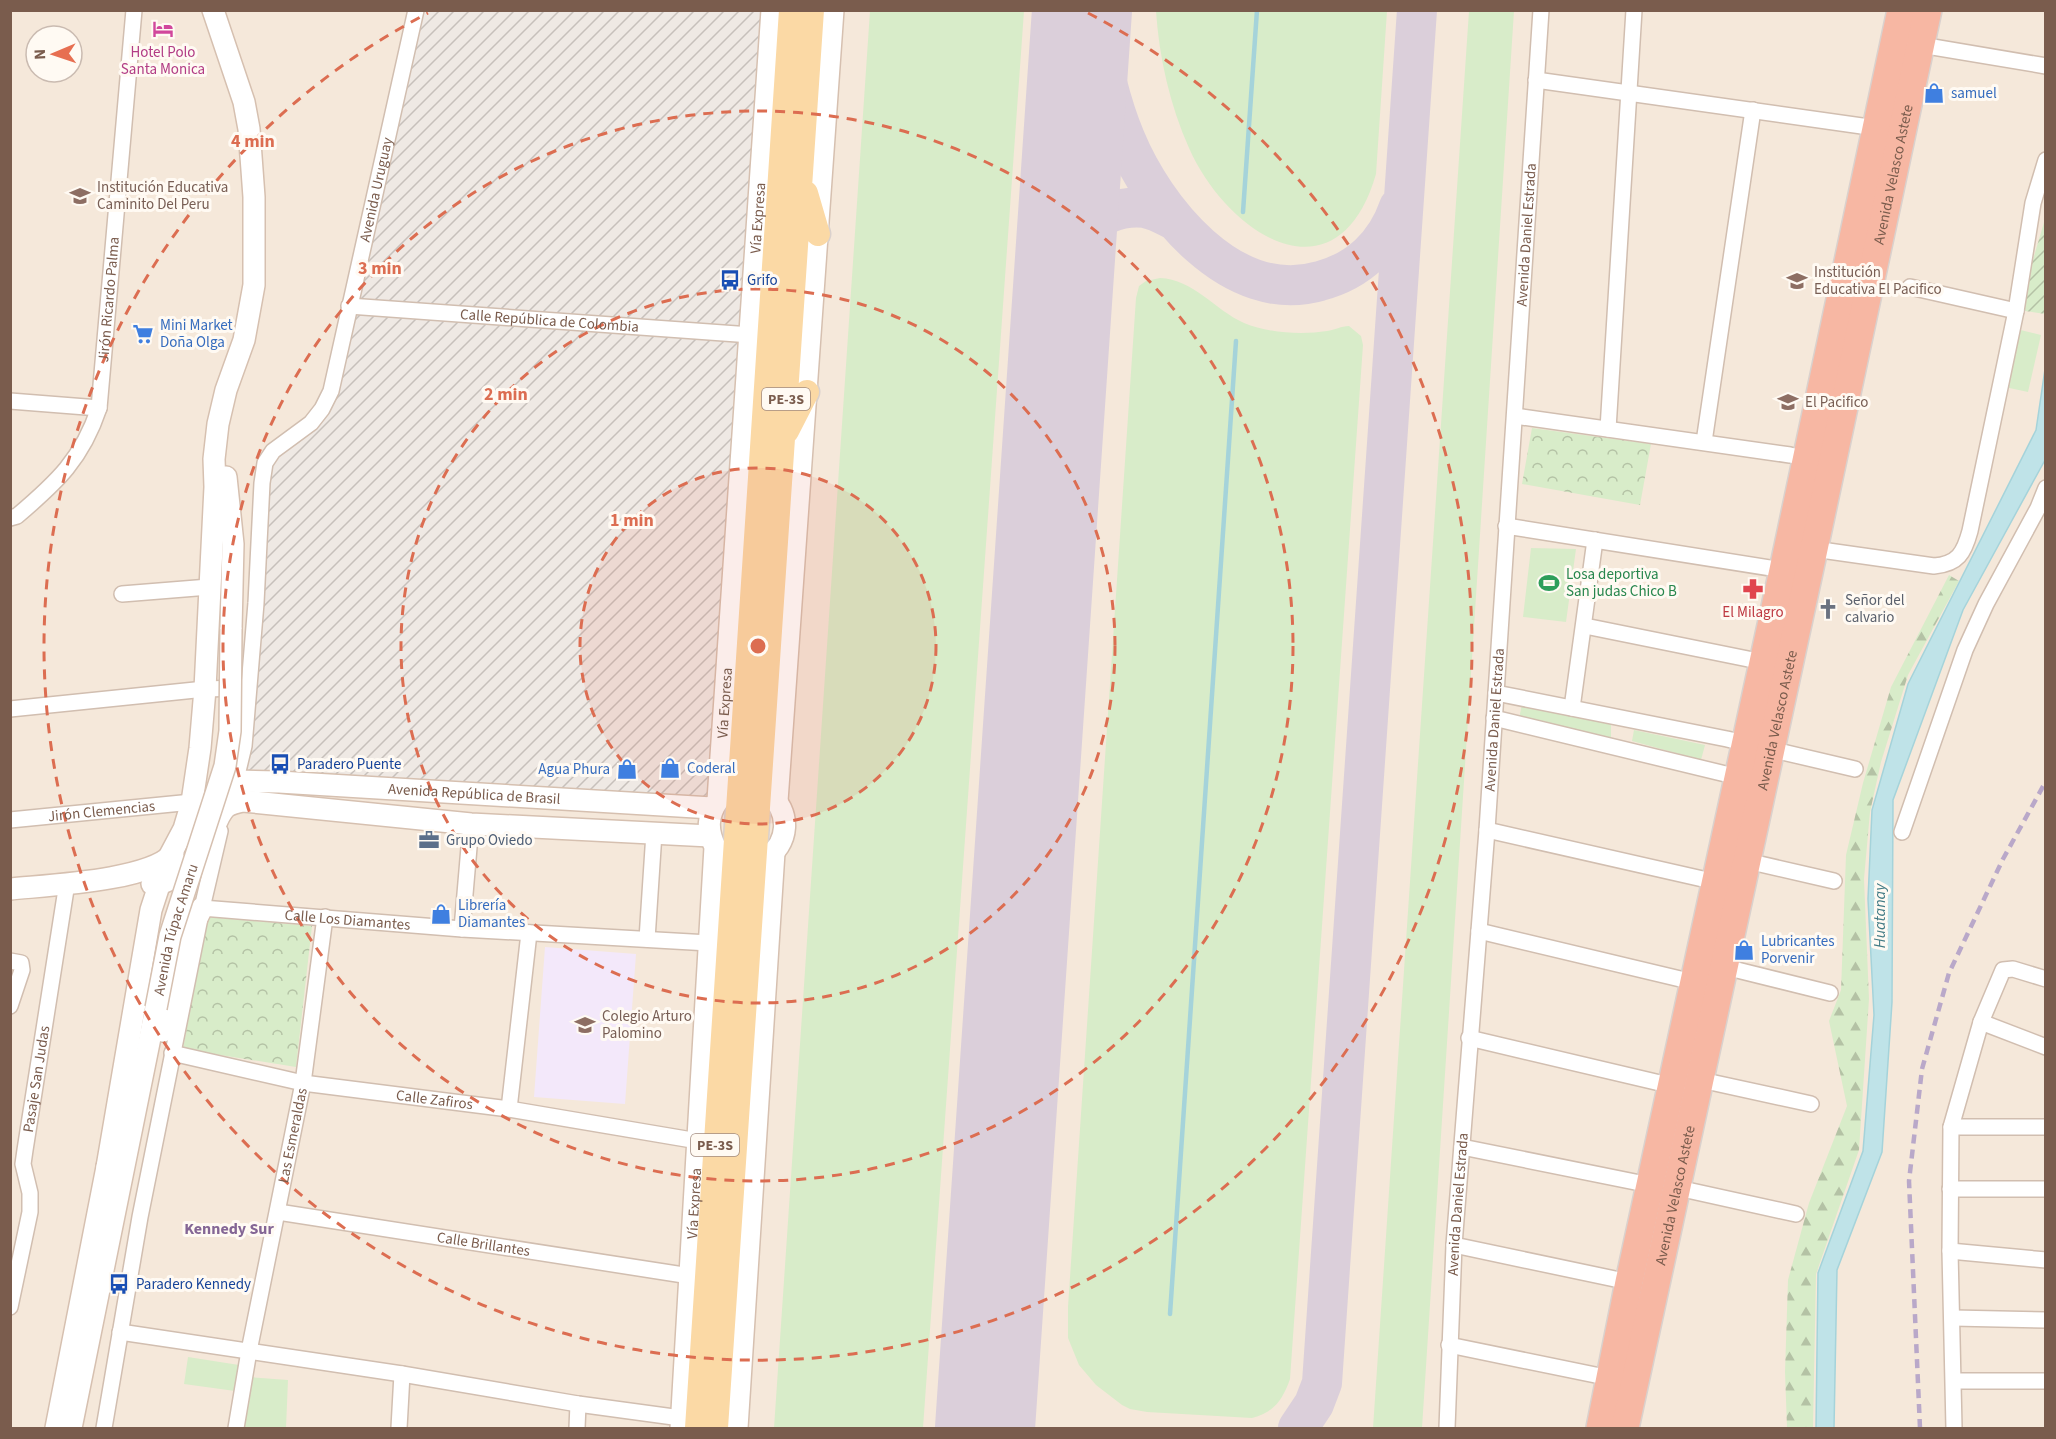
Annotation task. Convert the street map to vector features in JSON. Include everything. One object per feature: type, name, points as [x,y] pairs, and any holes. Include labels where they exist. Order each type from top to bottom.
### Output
[{"type":"highway","name":"Avenida Velasco Astete","points":[[1625,1428],[1747,861],[1758,747],[1763,662],[1783,570],[1818,461],[1907,43],[1901,10]]},
{"type":"highway","name":"Avenida Velasco Astete","points":[[1600,1428],[1629,1282],[1738,777],[1758,747],[1814,549],[1818,461],[1876,128],[1907,43],[1928,10]]},
{"type":"main road","points":[[107,1167],[151,910],[167,861],[184,829],[192,802],[205,689],[215,487],[214,459],[218,424],[226,390],[244,340],[254,285],[254,197],[249,129],[244,102],[213,10]]},
{"type":"main road","points":[[151,1007],[162,924],[214,769],[218,749],[233,543],[225,464],[240,392],[260,327],[268,208],[263,135],[251,88],[226,10]]},
{"type":"main road","name":"Vía Expresa","points":[[737,1428],[738,852],[709,818],[715,804],[748,389],[772,10]]},
{"type":"main road","name":"Vía Expresa","points":[[758,792],[773,438],[790,178],[791,10]]},
{"type":"main road","name":"Vía Expresa","points":[[790,178],[812,10]]},
{"type":"main road","name":"Vía Expresa","points":[[686,1425],[690,1276],[710,943],[758,792],[807,392],[833,10]]},
{"type":"main road","points":[[758,230],[790,178]]},
{"type":"main road","points":[[790,178],[818,234]]},
{"type":"main road","points":[[748,389],[773,438],[807,392]]},
{"type":"main road","points":[[215,487],[222,528],[226,629]]},
{"type":"main road","name":"Avenida República de Brasil","points":[[235,796],[279,782],[715,804]]},
{"type":"main road","points":[[446,821],[448,792]]},
{"type":"main road","points":[[715,804],[724,794],[758,792],[783,811],[785,821],[781,843],[738,852]]},
{"type":"main road","points":[[10,889],[97,880],[134,873],[167,861],[201,820],[208,807],[235,796]]},
{"type":"main road","points":[[97,880],[159,885],[182,872],[210,839],[220,815],[235,796]]},
{"type":"main road","name":"Avenida República de Brasil","points":[[235,796],[471,824],[654,833],[738,852]]},
{"type":"main road","name":"Vía Expresa","points":[[686,1425],[738,852]]},
{"type":"main road","name":"Vía Expresa","points":[[716,1428],[738,852]]},
{"type":"main road","points":[[120,882],[143,892],[148,898],[151,910]]},
{"type":"main road","points":[[118,1196],[144,1120],[183,946],[202,908]]},
{"type":"main road","name":"Avenida Túpac Amaru","points":[[56,1428],[107,1167],[151,1007]]},
{"type":"main road","name":"Avenida Túpac Amaru","points":[[71,1428],[118,1196],[151,1007]]},
{"type":"street","name":"Jirón Ricardo Palma","points":[[10,518],[17,516],[51,487],[74,462],[92,429],[99,408],[134,10]]},
{"type":"street","name":"Avenida Uruguay","points":[[273,451],[311,423],[322,410],[331,391],[417,10]]},
{"type":"street","name":"Avenida Daniel Estrada","points":[[1447,1428],[1454,1245],[1487,830],[1541,10]]},
{"type":"street","points":[[1608,429],[1634,10]]},
{"type":"street","points":[[1907,43],[2046,66]]},
{"type":"street","points":[[1536,80],[1876,128]]},
{"type":"street","points":[[1704,442],[1753,111]]},
{"type":"street","points":[[1814,549],[1934,566],[1947,565],[1958,558],[1965,549],[2016,311],[2033,203],[2046,160]]},
{"type":"street","points":[[1910,287],[2016,311]]},
{"type":"street","name":"Calle República de Colombia","points":[[349,306],[751,335]]},
{"type":"street","points":[[10,401],[99,408]]},
{"type":"street","points":[[1515,416],[1704,442],[1818,461]]},
{"type":"street","name":"Avenida Túpac Amaru","points":[[104,1428],[140,1217],[172,1053],[202,908],[235,796],[244,746],[256,603],[262,483],[265,463],[273,451]]},
{"type":"street","points":[[1902,832],[1965,650],[2046,488]]},
{"type":"street","points":[[1506,526],[1783,570]]},
{"type":"street","points":[[1572,708],[1595,540]]},
{"type":"street","points":[[122,594],[209,587]]},
{"type":"street","points":[[1585,626],[1763,662]]},
{"type":"street","points":[[10,710],[205,689],[249,688]]},
{"type":"street","points":[[1496,693],[1855,769]]},
{"type":"street","points":[[1494,718],[1738,777]]},
{"type":"street","name":"Jirón Clemencias","points":[[10,820],[192,802]]},
{"type":"street","points":[[462,928],[471,824]]},
{"type":"street","points":[[1487,830],[1716,882]]},
{"type":"street","points":[[647,939],[654,833]]},
{"type":"street","points":[[1747,861],[1834,881]]},
{"type":"street","name":"Pasaje San Judas","points":[[10,1307],[30,1212],[30,1193],[23,1164],[67,883]]},
{"type":"street","name":"Calle Los Diamantes","points":[[202,908],[529,933],[710,943]]},
{"type":"street","name":"Las Esmeraldas","points":[[236,1428],[249,1351],[303,1083],[325,917]]},
{"type":"street","points":[[1479,931],[1693,982]]},
{"type":"street","points":[[509,1110],[529,933]]},
{"type":"street","points":[[10,961],[21,963],[22,970],[10,1006]]},
{"type":"street","points":[[1725,967],[1830,993]]},
{"type":"street","points":[[1954,1428],[1950,1251],[1951,1126],[1981,1022],[2003,970],[2013,969],[2046,979]]},
{"type":"street","points":[[1981,1022],[2046,1047]]},
{"type":"street","points":[[1469,1038],[1671,1085],[1699,1086],[1811,1104]]},
{"type":"street","name":"Calle Zafiros","points":[[172,1053],[303,1083],[509,1110],[698,1141]]},
{"type":"street","points":[[1951,1126],[2046,1127]]},
{"type":"street","points":[[1462,1147],[1650,1185]]},
{"type":"street","points":[[1678,1188],[1796,1214]]},
{"type":"street","points":[[1950,1189],[2046,1189]]},
{"type":"street","name":"Calle Brillantes","points":[[278,1212],[690,1276]]},
{"type":"street","points":[[1454,1245],[1629,1282]]},
{"type":"street","points":[[1950,1251],[2046,1260]]},
{"type":"street","points":[[1953,1318],[2046,1320]]},
{"type":"street","points":[[120,1332],[402,1374],[686,1425]]},
{"type":"street","points":[[1449,1345],[1610,1378]]},
{"type":"street","points":[[399,1428],[402,1374]]},
{"type":"street","points":[[1954,1382],[2046,1381]]},
{"type":"street","points":[[577,1428],[578,1404]]},
{"type":"shaded area","points":[[11,11],[2045,11],[2045,1428],[11,1428]]},
{"type":"shaded area","points":[[418,11],[786,11],[732,817],[465,801],[238,781],[264,484],[279,444],[306,425],[325,397]]},
{"type":"shaded area","name":"Colegio Arturo Palomino","points":[[545,947],[636,954],[625,1104],[534,1097]]},
{"type":"green space","points":[[870,11],[1024,11],[923,1428],[774,1428]]},
{"type":"green space","points":[[1156,11],[1387,11],[1376,174],[1359,214],[1336,238],[1310,247],[1283,243],[1255,229],[1229,208],[1207,180],[1182,132],[1163,63]]},
{"type":"green space","points":[[1469,11],[1514,11],[1422,1428],[1373,1428]]},
{"type":"green space","points":[[2045,219],[2045,314],[2018,310]]},
{"type":"green space","points":[[1160,278],[1172,280],[1193,289],[1233,317],[1253,326],[1274,331],[1307,333],[1349,326],[1361,336],[1363,345],[1290,1379],[1277,1404],[1266,1413],[1252,1418],[1130,1409],[1096,1385],[1079,1365],[1068,1338],[1068,1307],[1136,298],[1139,286],[1146,281]]},
{"type":"green space","points":[[2012,328],[2041,335],[2028,392],[2000,386]]},
{"type":"green space","points":[[1532,428],[1651,444],[1640,505],[1522,484]]},
{"type":"green space","name":"Losa deportiva San judas Chico B","points":[[1531,548],[1576,549],[1566,622],[1523,617]]},
{"type":"green space","points":[[1949,575],[1959,581],[1908,675],[1881,762],[1870,812],[1864,879],[1869,999],[1859,1150],[1816,1274],[1813,1428],[1787,1428],[1785,1372],[1788,1280],[1809,1203],[1847,1106],[1829,1021],[1841,990],[1846,855],[1863,783],[1891,687]]},
{"type":"green space","points":[[1522,704],[1611,723],[1611,740],[1519,719]]},
{"type":"green space","points":[[1634,730],[1705,745],[1701,760],[1632,741]]},
{"type":"green space","points":[[207,917],[312,926],[296,1067],[183,1049]]},
{"type":"green space","points":[[188,1357],[239,1365],[235,1391],[184,1384]]},
{"type":"green space","points":[[249,1377],[288,1380],[286,1428],[242,1428]]},
{"type":"water","name":"Huatanay","points":[[2045,369],[2045,460],[1963,610],[1893,800],[1892,1002],[1882,1152],[1837,1270],[1834,1428],[1816,1428],[1818,1273],[1863,1151],[1874,1015],[1868,899],[1872,810],[1908,684],[2036,430]]},
{"type":"waterway","points":[[1243,212],[1257,10]]},
{"type":"waterway","points":[[1170,1314],[1236,341]]},
{"type":"taxiway","points":[[1091,10],[1114,107],[1138,166],[1155,194],[1176,221],[1200,246],[1227,266],[1256,280],[1288,285],[1334,277],[1347,271],[1369,255],[1387,233],[1399,207]]},
{"type":"taxiway","points":[[1298,1428],[1314,1404],[1322,1383],[1417,10]]},
{"type":"taxiway","points":[[1063,281],[1068,258],[1078,236],[1091,223],[1108,213],[1126,208],[1145,208],[1176,221]]},
{"type":"taxiway","points":[[989,1359],[994,1397],[1001,1413],[1014,1428]]},
{"type":"runway","points":[[985,1428],[1082,10]]},
{"type":"railway","points":[[1920,1428],[1909,1181],[1922,1069],[1949,973],[2003,859],[2046,781]]},
{"type":"place","name":"Hotel Polo Santa Monica","points":[[163,29]]},
{"type":"place","name":"samuel","points":[[1934,93]]},
{"type":"place","name":"Institución Educativa Caminito Del Peru","points":[[80,196]]},
{"type":"place","name":"Grifo","points":[[730,280]]},
{"type":"place","name":"Institución Educativa El Pacifico","points":[[1797,281]]},
{"type":"place","name":"Mini Market Doña Olga","points":[[143,334]]},
{"type":"place","name":"El Pacifico","points":[[1788,402]]},
{"type":"place","name":"Losa deportiva San judas Chico B","points":[[1549,583]]},
{"type":"place","name":"El Milagro","points":[[1753,589]]},
{"type":"place","name":"Señor del calvario","points":[[1828,609]]},
{"type":"place","name":"Paradero Puente","points":[[280,764]]},
{"type":"place","name":"Coderal","points":[[670,768]]},
{"type":"place","name":"Agua Phura","points":[[627,769]]},
{"type":"place","name":"Grupo Oviedo","points":[[429,840]]},
{"type":"place","name":"Librería Diamantes","points":[[441,914]]},
{"type":"place","name":"Lubricantes Porvenir","points":[[1744,950]]},
{"type":"place","name":"Colegio Arturo Palomino","points":[[585,1025]]},
{"type":"place","name":"Paradero Kennedy","points":[[119,1284]]},
{"type":"district","name":"Kennedy Sur","points":[[229,1228]]}]
